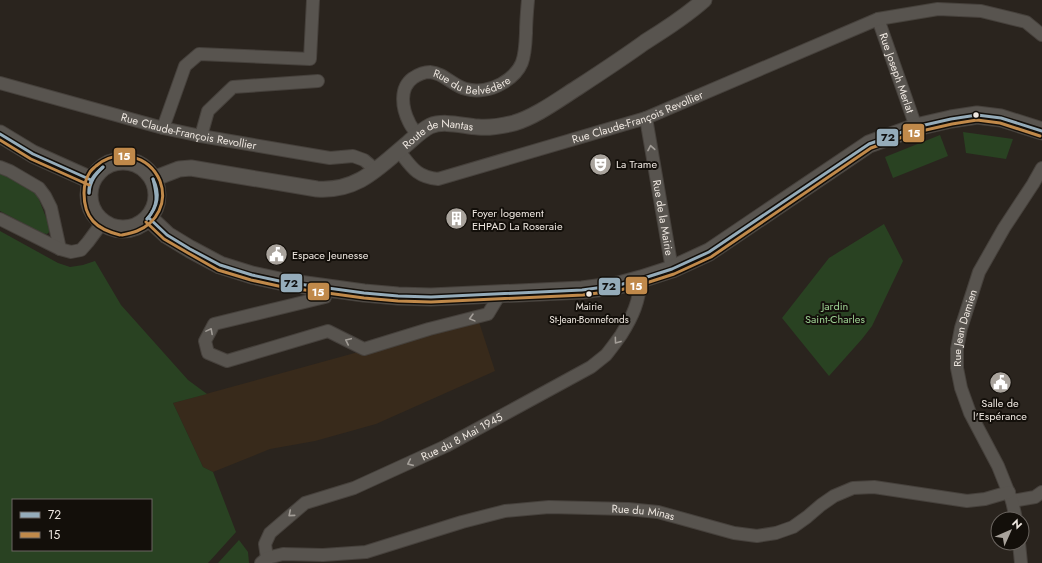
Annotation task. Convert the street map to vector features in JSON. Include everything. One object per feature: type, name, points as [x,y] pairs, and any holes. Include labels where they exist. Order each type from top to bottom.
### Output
[{"type":"main road","points":[[149,218],[167,235],[190,250],[220,266],[284,282],[364,293],[431,297],[582,290],[618,281],[641,279],[672,269],[709,252],[869,144],[916,127],[977,115],[1001,118],[1042,131]]},
{"type":"main road","points":[[0,134],[33,154],[91,180]]},
{"type":"main road","points":[[117,161],[128,161],[138,164],[147,170],[153,179],[157,189],[157,199],[149,218],[141,224],[121,230],[111,228],[102,223],[90,208],[88,189],[91,180],[106,164],[117,161]]},
{"type":"street","points":[[163,128],[185,66],[199,54],[310,59],[313,0]]},
{"type":"street","name":"Rue du Belvédère","points":[[418,135],[410,123],[404,107],[404,89],[411,80],[420,73],[430,72],[439,74],[465,89],[477,90],[498,86],[509,80],[518,71],[524,59],[528,0]]},
{"type":"street","name":"Route de Nantas","points":[[153,179],[179,170],[191,168],[317,189],[328,190],[347,186],[356,183],[376,170],[431,126],[451,124],[480,128],[503,126],[526,119],[596,76],[688,13],[704,0]]},
{"type":"street","name":"Rue Claude-François Revollier","points":[[399,151],[418,173],[438,179],[646,118],[878,19],[938,9],[981,11],[1026,22],[1042,35]]},
{"type":"street","name":"Rue Joseph Merlat","points":[[878,19],[916,127]]},
{"type":"street","points":[[201,136],[208,111],[233,87],[318,81]]},
{"type":"street","name":"Rue Claude-François Revollier","points":[[0,83],[163,128],[201,136],[330,158],[353,156],[364,160],[376,170]]},
{"type":"street","name":"Rue de la Mairie","points":[[646,118],[672,269]]},
{"type":"street","points":[[0,167],[10,171],[39,188],[45,196],[51,208],[60,249]]},
{"type":"street","name":"Rue Jean Damien","points":[[1014,511],[998,466],[970,413],[961,388],[957,368],[957,349],[961,328],[979,272],[1004,228],[1042,168]]},
{"type":"street","points":[[0,219],[60,249],[72,252],[81,250],[102,223]]},
{"type":"street","name":"Rue du 8 Mai 1945","points":[[264,560],[265,544],[270,533],[305,503],[354,488],[446,446],[591,367],[606,355],[628,324],[635,309],[640,292],[641,279]]},
{"type":"street","points":[[326,288],[325,297],[214,324],[205,341],[208,353],[227,361],[328,331],[364,348],[488,314],[500,294]]},
{"type":"street","name":"Rue du Minas","points":[[264,560],[283,554],[323,555],[366,552],[462,522],[505,511],[549,507],[628,509],[658,512],[734,533],[758,536],[776,533],[793,527],[834,496],[853,488],[874,487],[967,501],[1010,497],[1035,497],[1042,492]]},
{"type":"street","points":[[1020,551],[1021,563]]},
{"type":"shaded area","points":[[478,319],[495,371],[376,424],[315,441],[270,449],[213,472],[203,467],[173,403]]},
{"type":"green space","points":[[963,132],[1013,139],[1006,159],[966,153]]},
{"type":"green space","points":[[940,135],[948,156],[893,178],[885,157]]},
{"type":"green space","points":[[0,170],[36,192],[49,225],[50,231],[47,234],[42,233],[0,211]]},
{"type":"green space","name":"Jardin Saint-Charles","points":[[884,224],[903,261],[872,326],[829,376],[782,318],[829,258]]},
{"type":"green space","points":[[0,231],[58,263],[70,267],[95,261],[121,305],[188,380],[207,394],[173,403],[203,467],[213,472],[236,532],[208,563],[0,563]]},
{"type":"green space","points":[[239,540],[248,552],[249,563],[218,563]]},
{"type":"transit line","name":"72","points":[[149,218],[167,235],[220,265],[252,275],[284,282],[364,293],[431,297],[582,290],[619,285],[641,279],[672,269],[709,252],[869,144],[916,127],[977,115],[1001,118],[1042,131]]},
{"type":"transit line","name":"15","points":[[146,222],[164,239],[218,270],[251,280],[283,287],[364,298],[431,302],[583,295],[620,290],[643,284],[674,274],[711,257],[871,148],[917,132],[977,120],[1000,123],[1040,136]]},
{"type":"transit line","name":"72","points":[[0,134],[33,154],[91,180]]},
{"type":"transit line","name":"15","points":[[0,140],[31,159],[89,185]]},
{"type":"transit line","name":"15","points":[[120,235],[98,226],[93,221],[86,209],[84,193],[86,179],[96,166],[104,160],[123,156],[140,160],[155,172],[160,181],[163,197],[159,211],[150,223],[137,231],[122,235]]},
{"type":"transit line","name":"72","points":[[89,193],[91,181],[103,167]]},
{"type":"transit line","name":"72","points":[[89,193],[93,178],[103,167]]},
{"type":"transit line","name":"72","points":[[147,219],[154,209],[156,200],[153,179]]},
{"type":"transit line","name":"72","points":[[147,219],[154,210],[157,200],[157,189],[153,179]]},
{"type":"place","name":"La Trame","points":[[601,164]]},
{"type":"place","name":"Foyer logement EHPAD La Roseraie","points":[[457,219]]},
{"type":"place","name":"Espace Jeunesse","points":[[277,255]]},
{"type":"place","name":"Mairie St-Jean-Bonnefonds","points":[[589,294]]},
{"type":"place","name":"Salle de l'Espérance","points":[[1000,383]]}]
